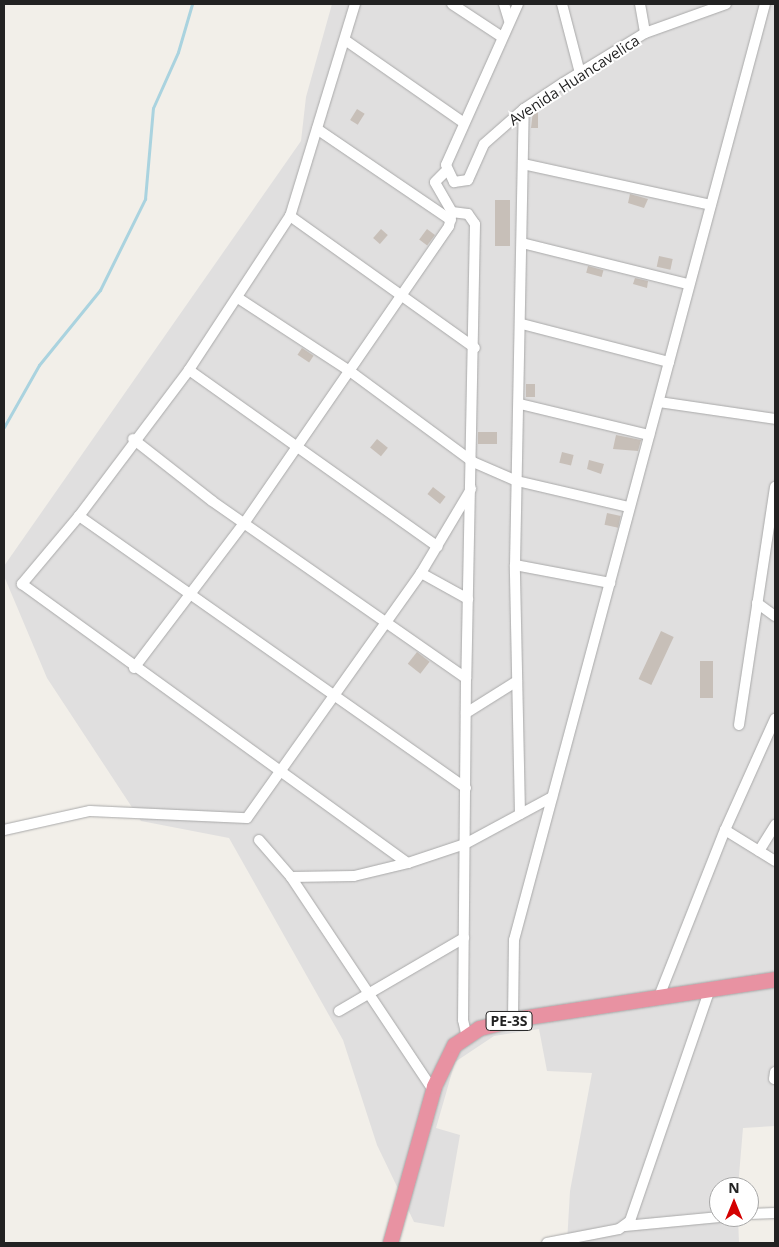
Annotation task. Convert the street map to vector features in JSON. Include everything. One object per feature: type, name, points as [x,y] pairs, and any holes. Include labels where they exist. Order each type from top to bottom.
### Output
[{"type":"highway","name":"PE-3S","points":[[390,1243],[433,1090],[444,1060],[479,1028],[513,1020],[660,994],[710,989],[775,979]]},
{"type":"street","points":[[355,4],[290,216],[189,370],[132,440],[79,516],[22,584],[134,668],[283,772],[408,863]]},
{"type":"street","points":[[452,4],[502,37]]},
{"type":"street","points":[[504,4],[509,20]]},
{"type":"street","points":[[451,216],[435,182],[447,175],[464,124],[509,20],[518,4]]},
{"type":"street","points":[[562,4],[580,73]]},
{"type":"street","points":[[640,4],[645,33]]},
{"type":"street","name":"Avenida Huancavelica","points":[[447,175],[468,180],[484,144],[524,109],[645,33],[726,4]]},
{"type":"street","points":[[513,1020],[514,940],[648,435],[659,402],[688,284],[765,4]]},
{"type":"street","points":[[345,40],[464,124]]},
{"type":"street","points":[[520,814],[515,566],[522,324],[524,109]]},
{"type":"street","points":[[317,129],[451,216],[468,214],[476,224],[473,462],[466,678],[464,938],[467,1037]]},
{"type":"street","points":[[523,164],[710,205]]},
{"type":"street","points":[[290,216],[399,297],[475,348]]},
{"type":"street","points":[[134,668],[191,597],[351,372],[451,216]]},
{"type":"street","points":[[522,243],[688,284]]},
{"type":"street","points":[[238,298],[351,372],[473,462],[517,481],[629,506]]},
{"type":"street","points":[[522,324],[668,362]]},
{"type":"street","points":[[189,370],[438,547]]},
{"type":"street","points":[[659,402],[775,419]]},
{"type":"street","points":[[520,404],[648,435]]},
{"type":"street","points":[[132,440],[385,624],[466,678]]},
{"type":"street","points":[[739,725],[775,487]]},
{"type":"street","points":[[4,830],[90,811],[247,818],[283,772],[334,693],[421,573],[471,488]]},
{"type":"street","points":[[79,516],[191,597],[334,693],[466,788]]},
{"type":"street","points":[[515,566],[610,583]]},
{"type":"street","points":[[421,573],[468,599]]},
{"type":"street","points":[[757,603],[775,616]]},
{"type":"street","points":[[466,713],[517,681]]},
{"type":"street","points":[[660,994],[725,830],[775,719]]},
{"type":"street","points":[[290,877],[354,876],[408,863],[465,844],[552,798]]},
{"type":"street","points":[[759,850],[775,825]]},
{"type":"street","points":[[725,830],[775,861]]},
{"type":"street","points":[[259,840],[290,877],[370,993],[433,1090]]},
{"type":"street","points":[[339,1011],[464,938]]},
{"type":"street","points":[[625,1226],[710,989]]},
{"type":"street","points":[[759,1214],[775,1213]]},
{"type":"street","points":[[548,1243],[625,1226],[709,1218]]},
{"type":"shaded area","points":[[332,4],[775,4],[775,1126],[743,1128],[739,1177],[709,1177],[709,1227],[738,1227],[739,1243],[567,1243],[570,1191],[592,1073],[547,1071],[539,1029],[494,1036],[455,1062],[436,1128],[460,1135],[444,1227],[414,1222],[377,1145],[343,1040],[229,838],[141,821],[47,678],[4,576],[4,566],[301,141],[306,97]]},
{"type":"building","points":[[357,109],[365,114],[358,125],[350,120]]},
{"type":"building","points":[[533,111],[538,111],[538,128],[531,128]]},
{"type":"building","points":[[630,194],[648,199],[644,208],[628,203]]},
{"type":"building","points":[[495,200],[510,200],[510,246],[495,246]]},
{"type":"building","points":[[381,229],[388,235],[380,244],[373,238]]},
{"type":"building","points":[[427,229],[435,235],[427,245],[419,239]]},
{"type":"building","points":[[659,256],[673,259],[670,270],[657,267]]},
{"type":"building","points":[[588,266],[603,270],[602,277],[586,273]]},
{"type":"building","points":[[635,278],[648,281],[647,288],[633,284]]},
{"type":"building","points":[[302,348],[314,356],[309,362],[298,355]]},
{"type":"building","points":[[526,384],[535,384],[535,397],[526,397]]},
{"type":"building","points":[[478,432],[497,432],[497,444],[478,444]]},
{"type":"building","points":[[616,435],[641,440],[638,451],[613,449]]},
{"type":"building","points":[[377,439],[388,448],[381,456],[370,448]]},
{"type":"building","points":[[562,452],[574,455],[571,466],[559,463]]},
{"type":"building","points":[[589,460],[604,464],[601,474],[587,469]]},
{"type":"building","points":[[433,487],[446,497],[440,504],[427,494]]},
{"type":"building","points":[[607,513],[621,516],[618,528],[605,525]]},
{"type":"building","points":[[661,631],[674,637],[651,685],[639,679]]},
{"type":"building","points":[[417,652],[430,662],[420,674],[408,664]]},
{"type":"building","points":[[700,661],[713,661],[713,698],[700,698]]},
{"type":"waterway","points":[[4,427],[39,365],[100,290],[145,199],[153,108],[178,52],[192,4]]}]
